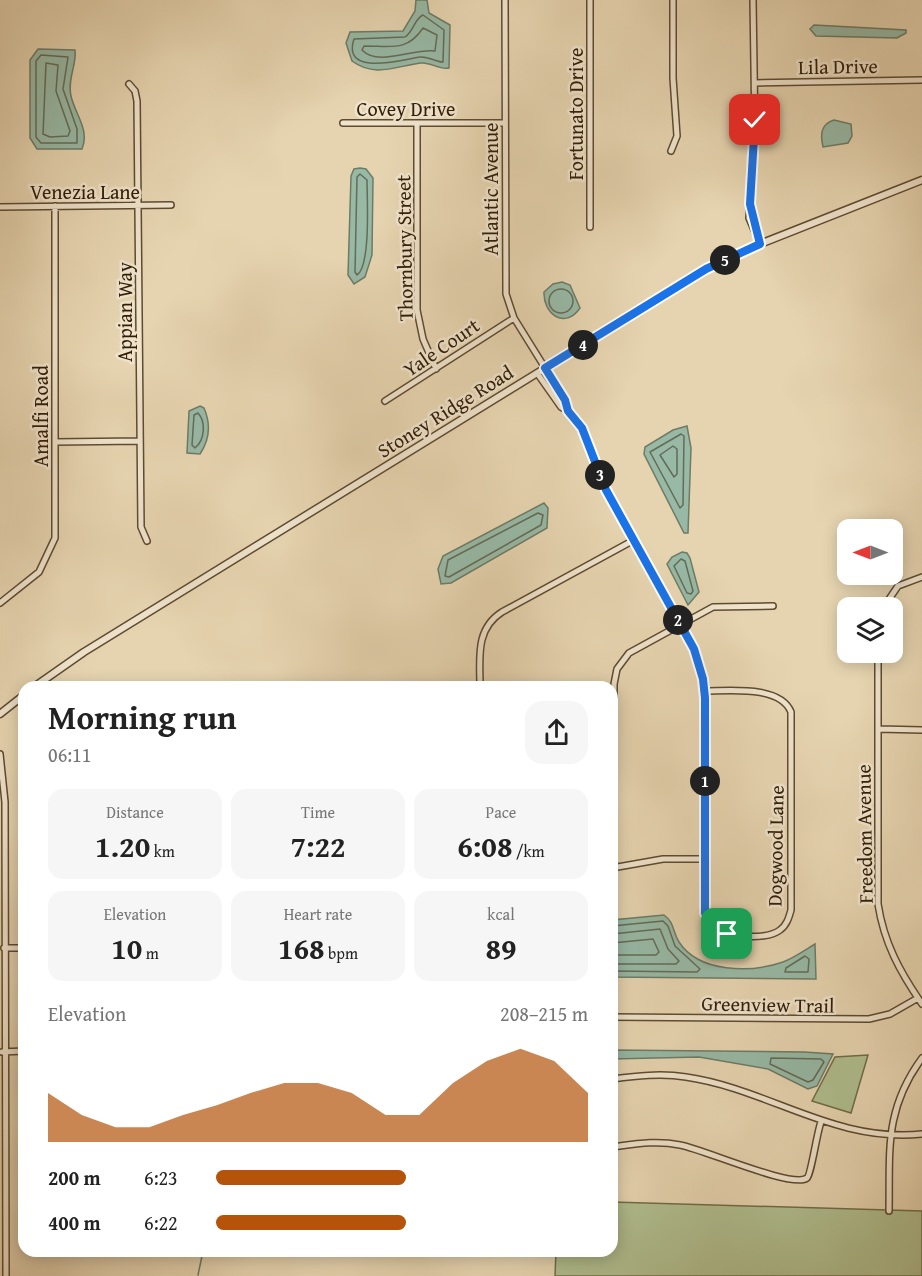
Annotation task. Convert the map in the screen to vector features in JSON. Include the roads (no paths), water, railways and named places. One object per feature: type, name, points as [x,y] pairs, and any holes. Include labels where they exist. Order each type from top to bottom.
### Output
[{"type":"street","name":"Atlantic Avenue","points":[[505,0],[505,288],[514,318],[565,400],[568,411]]},
{"type":"street","name":"Fortunato Drive","points":[[590,0],[590,227]]},
{"type":"street","points":[[671,151],[677,136],[673,78],[673,0]]},
{"type":"street","points":[[753,0],[755,83],[751,215],[758,230],[760,244]]},
{"type":"street","name":"Lila Drive","points":[[755,83],[922,80]]},
{"type":"street","name":"Appian Way","points":[[129,84],[135,91],[137,101],[141,527],[147,541]]},
{"type":"street","name":"Covey Drive","points":[[343,123],[505,123]]},
{"type":"street","name":"Thornbury Street","points":[[417,123],[417,310],[423,339],[436,369]]},
{"type":"street","name":"Stoney Ridge Road","points":[[43,681],[84,652],[706,269],[760,244],[922,180]]},
{"type":"street","name":"Venezia Lane","points":[[0,207],[171,205]]},
{"type":"street","name":"Amalfi Road","points":[[0,603],[34,579],[50,554],[56,532],[55,206]]},
{"type":"street","name":"Yale Court","points":[[385,401],[514,318]]},
{"type":"street","points":[[537,373],[561,407],[568,411],[582,428],[604,485],[696,654],[705,691],[704,859],[663,859],[618,867]]},
{"type":"street","points":[[56,442],[140,441]]},
{"type":"street","points":[[480,681],[480,641],[494,617],[634,540]]},
{"type":"street","points":[[890,597],[898,586],[922,577]]},
{"type":"street","points":[[615,681],[615,673],[628,653],[716,606],[773,606]]},
{"type":"street","name":"Freedom Avenue","points":[[878,663],[877,885],[880,914],[891,953],[922,1004]]},
{"type":"street","name":"Dogwood Lane","points":[[704,859],[705,913],[707,922],[714,929],[727,934],[766,935],[784,927],[791,910],[791,712],[783,700],[772,694],[705,691]]},
{"type":"street","points":[[0,714],[18,700]]},
{"type":"street","points":[[878,729],[922,730]]},
{"type":"street","points":[[0,754],[4,775],[2,1052],[6,1276]]},
{"type":"street","points":[[4,948],[18,948]]},
{"type":"street","name":"Greenview Trail","points":[[618,1017],[869,1019],[890,1014],[918,998]]},
{"type":"street","points":[[2,1052],[18,1052]]},
{"type":"street","points":[[889,1211],[890,1135],[896,1104],[922,1058]]},
{"type":"street","points":[[618,1078],[651,1075],[687,1077],[731,1089],[848,1130],[890,1135],[922,1134]]},
{"type":"street","points":[[618,1146],[644,1143],[677,1144],[776,1176],[801,1181],[812,1171],[813,1152],[821,1122]]},
{"type":"water","points":[[416,0],[427,0],[429,13],[450,25],[449,68],[421,63],[377,70],[352,61],[346,43],[350,32],[403,31],[415,11]]},
{"type":"water","points":[[814,25],[906,30],[906,33],[897,38],[816,36],[810,29]]},
{"type":"water","points":[[38,49],[75,50],[70,90],[83,129],[82,149],[37,149],[30,138],[30,60]]},
{"type":"water","points":[[834,120],[851,124],[852,136],[848,143],[823,147],[822,130],[826,124]]},
{"type":"water","points":[[354,169],[366,169],[373,178],[372,255],[365,277],[354,284],[348,275],[351,176]]},
{"type":"water","points":[[562,282],[570,285],[580,308],[568,318],[556,317],[547,307],[545,300],[544,292],[553,284]]},
{"type":"water","points":[[200,406],[204,408],[208,420],[208,437],[200,454],[187,453],[189,411]]},
{"type":"water","points":[[687,426],[691,448],[688,533],[684,533],[644,454],[645,447],[673,430]]},
{"type":"water","points":[[544,503],[548,508],[547,528],[451,583],[441,584],[438,569],[443,556]]},
{"type":"water","points":[[682,552],[687,553],[690,558],[699,592],[688,605],[667,564],[672,557]]},
{"type":"water","points":[[664,915],[672,924],[679,942],[688,952],[699,960],[726,968],[770,966],[787,960],[815,944],[816,979],[618,977],[618,919]]},
{"type":"water","points":[[618,1050],[833,1054],[817,1086],[808,1089],[768,1069],[699,1057],[618,1059]]},
{"type":"waterway","points":[[198,1275],[202,1257]]}]
